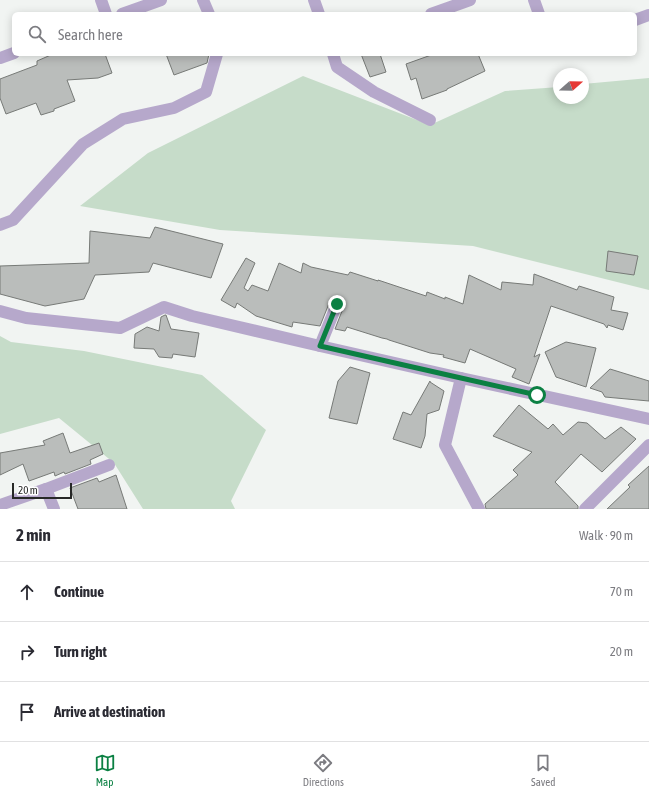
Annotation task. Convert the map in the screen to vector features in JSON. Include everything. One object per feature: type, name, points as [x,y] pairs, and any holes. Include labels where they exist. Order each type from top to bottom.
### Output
[{"type":"street","points":[[101,0],[105,12]]},
{"type":"street","points":[[128,12],[161,0]]},
{"type":"street","points":[[203,0],[208,12]]},
{"type":"street","points":[[314,0],[318,12]]},
{"type":"street","points":[[437,12],[470,0]]},
{"type":"street","points":[[534,0],[538,12]]},
{"type":"street","points":[[637,19],[649,15]]},
{"type":"street","points":[[1,56],[12,53]]},
{"type":"street","points":[[0,225],[13,220],[82,144],[123,119],[174,108],[206,92],[216,56]]},
{"type":"street","points":[[334,56],[337,67],[374,92],[430,120]]},
{"type":"street","points":[[320,346],[337,304]]},
{"type":"street","points":[[0,311],[26,318],[120,328],[164,307],[192,316],[320,346],[649,419]]},
{"type":"street","points":[[461,378],[445,445],[479,509]]},
{"type":"street","points":[[585,509],[649,445]]},
{"type":"street","points":[[0,505],[109,465]]},
{"type":"street","points":[[46,489],[54,509]]},
{"type":"green space","points":[[303,76],[430,125],[505,91],[553,87],[553,104],[589,104],[589,83],[649,78],[649,290],[473,246],[220,230],[80,206],[148,153]]},
{"type":"green space","points":[[0,336],[11,342],[84,351],[202,375],[266,430],[231,501],[235,509],[143,509],[114,463],[59,418],[0,434]]},
{"type":"building","points":[[48,56],[106,56],[112,73],[98,78],[67,80],[75,101],[54,109],[54,111],[41,115],[36,103],[6,114],[0,98],[0,79],[37,65],[37,61]]},
{"type":"building","points":[[167,56],[209,56],[207,63],[174,75]]},
{"type":"building","points":[[362,56],[381,56],[386,72],[370,77]]},
{"type":"building","points":[[428,56],[479,56],[485,71],[447,90],[422,99],[416,78],[411,80],[406,64]]},
{"type":"building","points":[[155,227],[223,244],[211,278],[153,263],[149,272],[95,275],[84,299],[45,306],[0,294],[0,266],[89,263],[90,231],[150,238]]},
{"type":"building","points":[[608,251],[638,256],[634,275],[606,271]]},
{"type":"building","points":[[246,258],[255,263],[244,288],[248,291],[252,285],[268,291],[279,263],[301,273],[303,263],[311,267],[348,275],[350,272],[426,296],[427,292],[463,304],[469,275],[501,290],[502,282],[533,285],[534,274],[577,290],[579,286],[614,297],[611,310],[628,313],[623,330],[608,325],[607,328],[604,324],[551,306],[534,357],[540,354],[529,384],[512,377],[516,369],[470,349],[465,363],[443,357],[444,355],[430,353],[347,327],[345,331],[335,329],[344,306],[343,300],[339,297],[333,298],[330,301],[320,326],[293,322],[292,327],[256,316],[237,303],[235,308],[221,300]]},
{"type":"building","points":[[165,315],[171,329],[199,333],[195,357],[173,354],[172,358],[159,357],[154,349],[134,348],[135,334],[147,327],[159,331],[161,317]]},
{"type":"building","points":[[566,342],[596,348],[586,387],[556,377],[545,352]]},
{"type":"building","points":[[350,367],[370,373],[357,424],[329,418],[338,381]]},
{"type":"building","points":[[610,369],[649,381],[649,401],[605,397],[602,392],[590,388]]},
{"type":"building","points":[[430,381],[444,391],[439,410],[427,414],[425,436],[421,448],[393,439],[403,412],[411,415]]},
{"type":"building","points":[[519,405],[548,429],[553,424],[563,435],[578,422],[587,423],[605,439],[621,427],[636,439],[602,472],[581,454],[555,482],[578,506],[578,509],[486,509],[485,504],[518,475],[513,470],[532,452],[493,436]]},
{"type":"building","points":[[63,433],[70,453],[99,443],[103,454],[90,460],[91,464],[65,474],[64,472],[55,476],[54,472],[29,481],[23,464],[0,475],[0,453],[45,445],[43,441]]},
{"type":"building","points":[[649,466],[649,509],[607,509],[630,487],[628,485]]},
{"type":"building","points":[[116,475],[127,509],[78,509],[70,488],[97,478],[99,482]]},
{"type":"route","points":[[337,304],[320,346],[537,395]]}]
